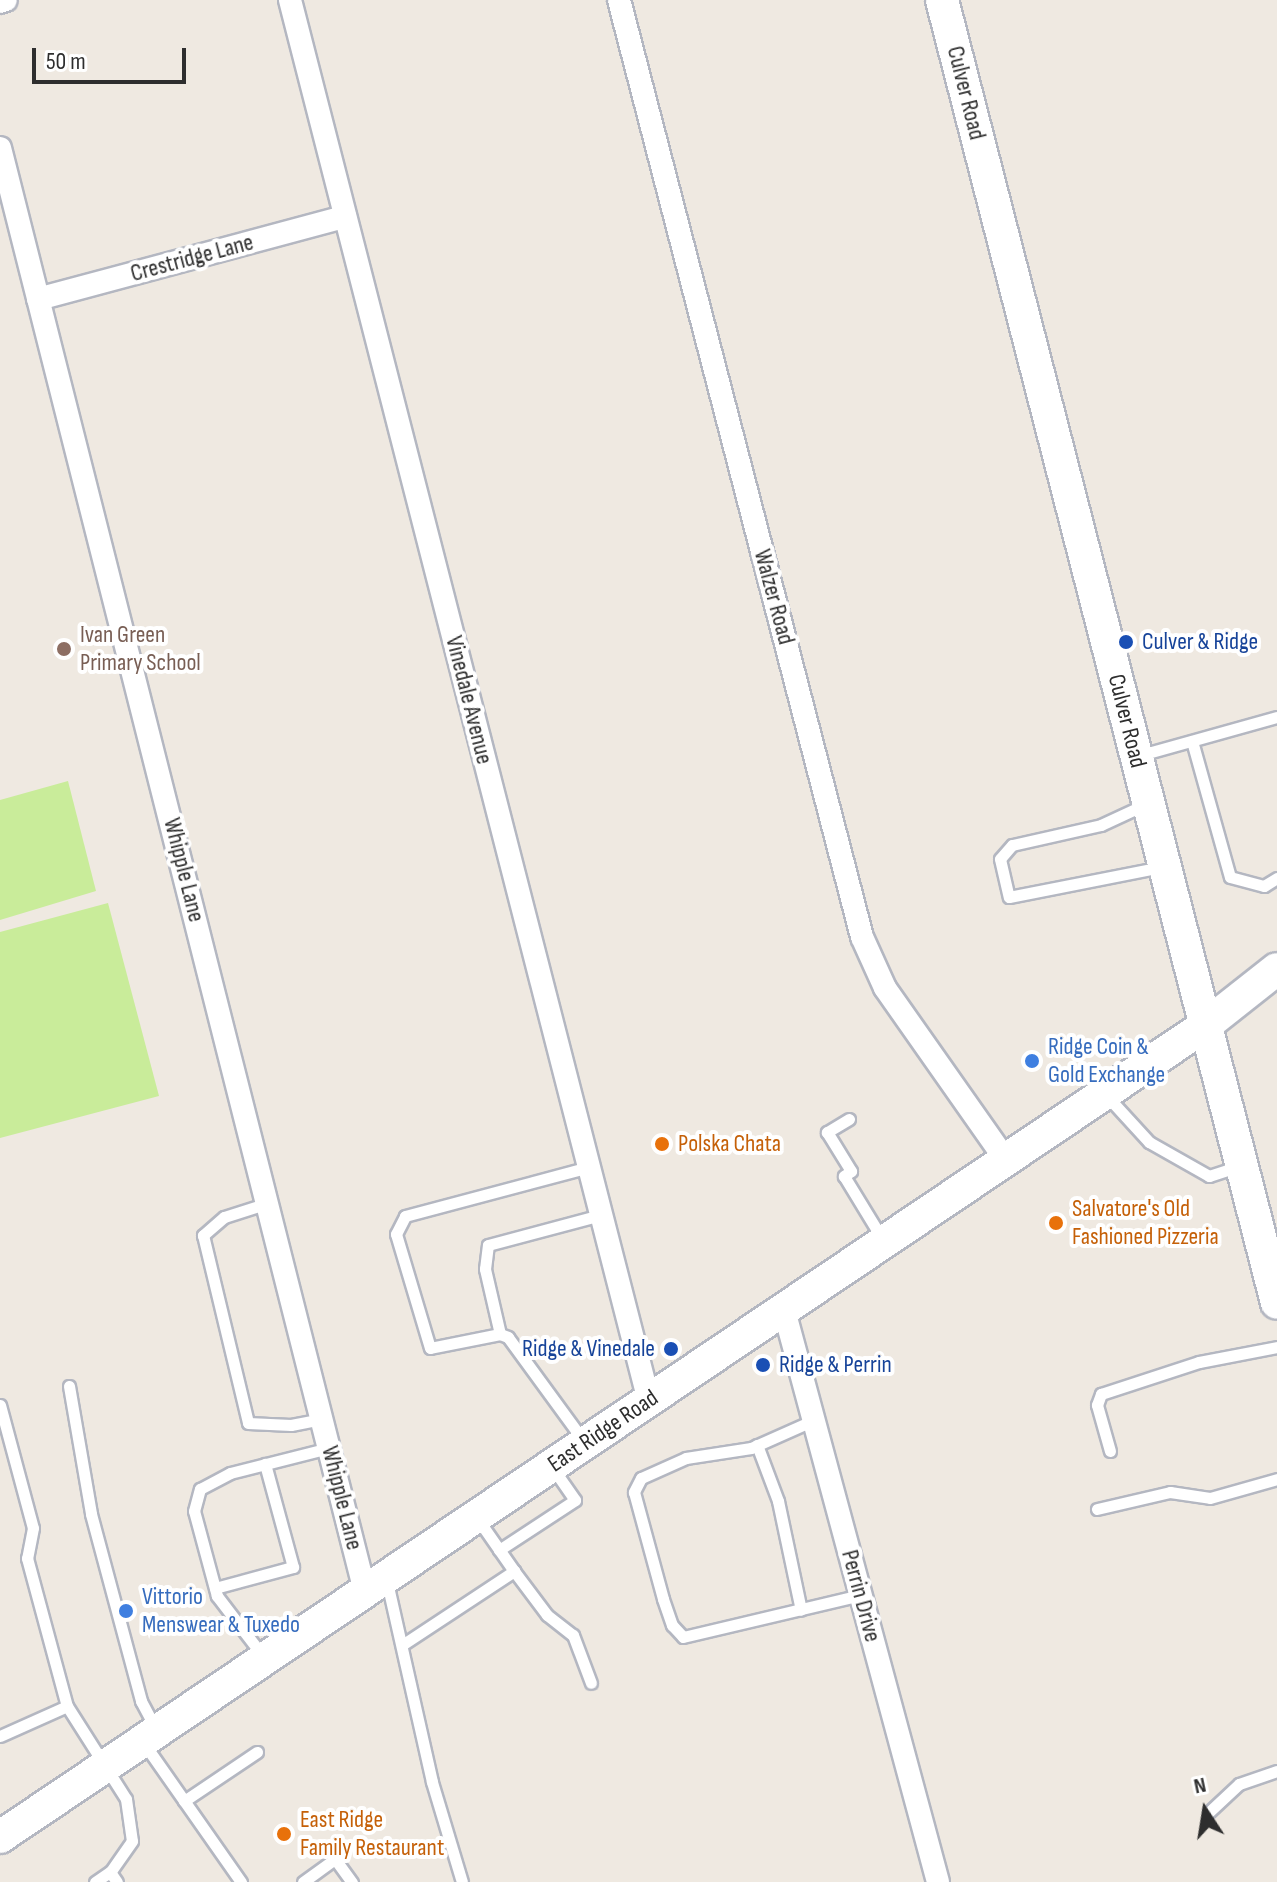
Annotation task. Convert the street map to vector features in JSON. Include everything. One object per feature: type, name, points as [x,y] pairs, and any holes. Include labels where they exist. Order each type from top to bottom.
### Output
[{"type":"main road","name":"Culver Road","points":[[942,0],[1277,1303]]},
{"type":"main road","name":"East Ridge Road","points":[[0,1837],[1206,1025],[1277,969]]},
{"type":"main road","name":"East Ridge Road","points":[[1206,1025],[1277,986]]},
{"type":"street","points":[[0,2],[6,0]]},
{"type":"street","name":"Vinedale Avenue","points":[[290,0],[649,1401]]},
{"type":"street","name":"Walzer Road","points":[[619,0],[862,937],[885,988],[1006,1160]]},
{"type":"street","name":"Whipple Lane","points":[[0,148],[322,1419],[376,1585]]},
{"type":"street","name":"Crestridge Lane","points":[[38,299],[345,217]]},
{"type":"street","name":"Perrin Drive","points":[[784,1310],[938,1882]]},
{"type":"lane","points":[[1136,756],[1277,717]]},
{"type":"lane","points":[[1192,741],[1230,877],[1264,886],[1277,878]]},
{"type":"lane","points":[[1149,804],[1101,825],[1012,845],[1000,859],[1009,897],[1165,866]]},
{"type":"lane","points":[[1104,1094],[1149,1142],[1209,1176],[1242,1165]]},
{"type":"lane","points":[[849,1119],[827,1132],[851,1171],[844,1176],[884,1242]]},
{"type":"lane","points":[[500,1334],[430,1348],[396,1234],[399,1220],[589,1167]]},
{"type":"lane","points":[[269,1203],[224,1217],[203,1235],[248,1423],[291,1425],[322,1419]]},
{"type":"lane","points":[[586,1443],[517,1345],[500,1334],[485,1269],[488,1245],[601,1215]]},
{"type":"lane","points":[[1110,1451],[1097,1405],[1101,1394],[1199,1362],[1235,1359],[1277,1347]]},
{"type":"lane","points":[[69,1386],[91,1514],[150,1736],[184,1801],[241,1882]]},
{"type":"lane","points":[[0,1405],[33,1528],[27,1558],[67,1706],[126,1799],[132,1841],[114,1877],[95,1882]]},
{"type":"lane","points":[[814,1420],[757,1445],[686,1458],[641,1478],[634,1492],[663,1599],[672,1625],[683,1637],[860,1595]]},
{"type":"lane","points":[[757,1445],[778,1501],[801,1610]]},
{"type":"lane","points":[[265,1659],[215,1588],[194,1511],[200,1489],[230,1473],[330,1448]]},
{"type":"lane","points":[[215,1588],[293,1567],[265,1464]]},
{"type":"lane","points":[[499,1550],[575,1500],[552,1466]]},
{"type":"lane","points":[[1097,1509],[1170,1492],[1210,1498],[1277,1479]]},
{"type":"lane","points":[[476,1517],[547,1615],[573,1635],[591,1683]]},
{"type":"lane","points":[[405,1643],[514,1571]]},
{"type":"lane","points":[[376,1585],[405,1643],[432,1782],[462,1882]]},
{"type":"lane","points":[[0,1736],[67,1706]]},
{"type":"lane","points":[[184,1801],[257,1752]]},
{"type":"lane","points":[[1209,1812],[1239,1784],[1277,1771]]},
{"type":"lane","points":[[303,1882],[335,1859],[352,1882]]},
{"type":"green space","points":[[68,781],[96,891],[0,920],[0,800]]},
{"type":"green space","points":[[108,903],[159,1096],[0,1138],[0,932]]},
{"type":"place","name":"Culver & Ridge","points":[[1126,642]]},
{"type":"place","name":"Ivan Green Primary School","points":[[64,649]]},
{"type":"place","name":"Ridge Coin & Gold Exchange","points":[[1032,1061]]},
{"type":"place","name":"Polska Chata","points":[[662,1144]]},
{"type":"place","name":"Salvatore's Old Fashioned Pizzeria","points":[[1056,1223]]},
{"type":"place","name":"Ridge & Vinedale","points":[[671,1349]]},
{"type":"place","name":"Ridge & Perrin","points":[[763,1365]]},
{"type":"place","name":"Vittorio Menswear & Tuxedo","points":[[126,1611]]},
{"type":"place","name":"East Ridge Family Restaurant","points":[[284,1834]]}]
